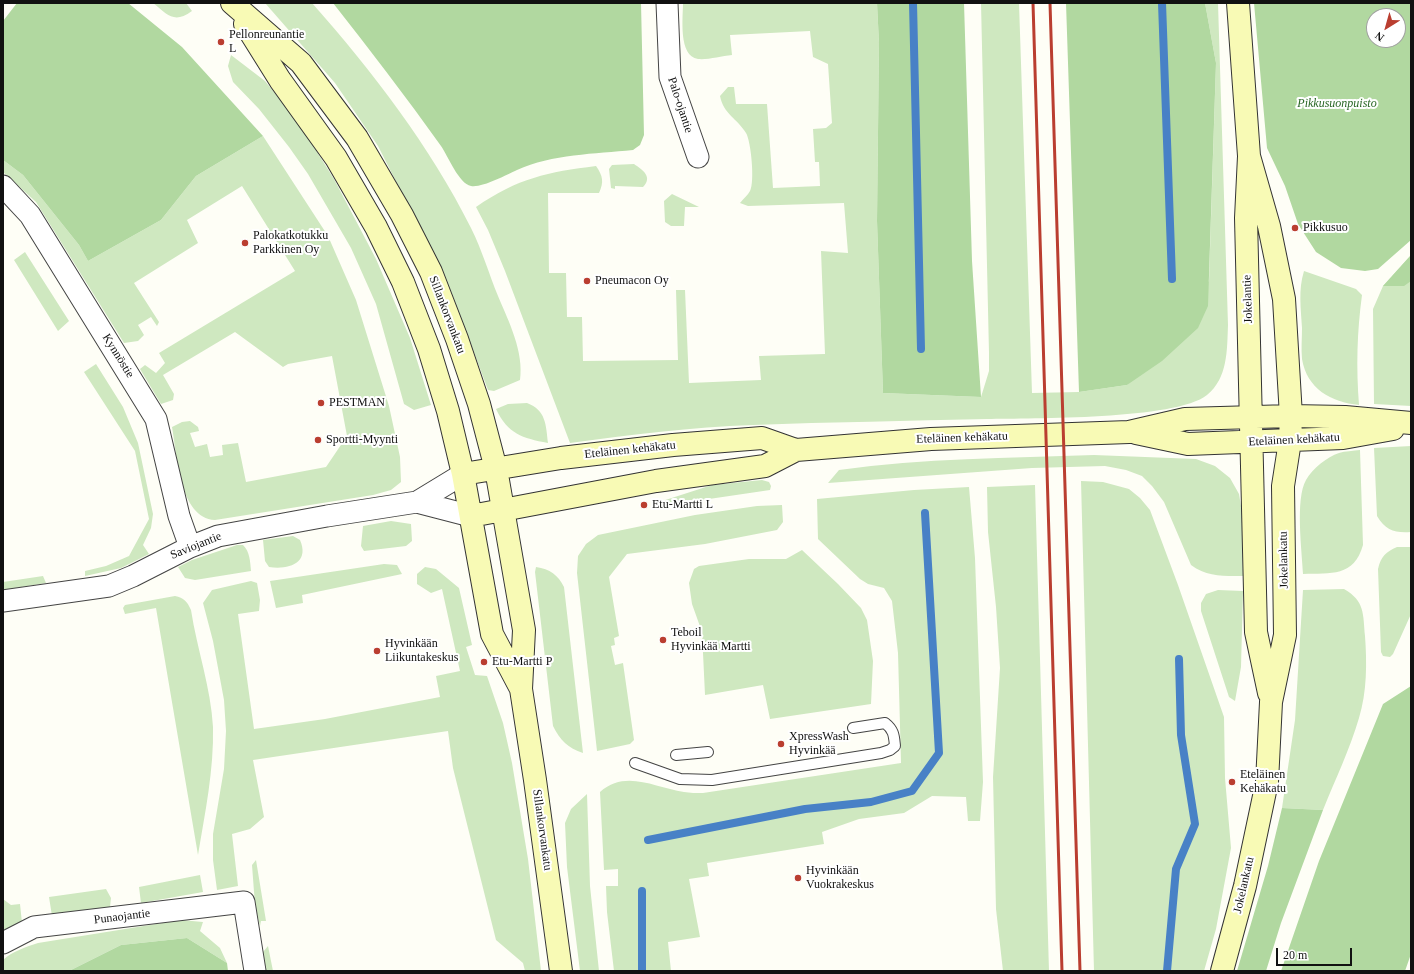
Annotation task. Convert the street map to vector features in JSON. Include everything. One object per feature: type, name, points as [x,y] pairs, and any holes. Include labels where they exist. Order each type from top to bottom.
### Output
[{"type":"main road","name":"Sillankorvankatu","points":[[232,3],[301,63],[358,138],[381,177],[434,280],[457,338],[476,396],[496,469],[524,630],[520,689],[535,780],[561,971]]},
{"type":"main road","name":"Sillankorvankatu","points":[[232,3],[280,80],[336,158],[376,228],[403,282],[429,349],[448,411],[463,474],[492,634],[520,689]]},
{"type":"main road","name":"Jokelantie","points":[[1238,3],[1249,156],[1246,218],[1252,442]]},
{"type":"main road","name":"Jokelantie","points":[[1249,156],[1269,226],[1284,299],[1291,416]]},
{"type":"main road","name":"Eteläinen kehäkatu","points":[[471,516],[656,481],[766,466],[796,450],[931,439],[1129,432],[1185,419],[1291,416],[1345,417],[1411,425]]},
{"type":"main road","name":"Jokelankatu","points":[[1222,971],[1245,886],[1267,782],[1271,702],[1285,635],[1283,486],[1290,441],[1291,416]]},
{"type":"main road","name":"Eteläinen kehäkatu","points":[[1129,432],[1188,444],[1343,438],[1411,425]]},
{"type":"main road","name":"Eteläinen kehäkatu","points":[[463,474],[575,456],[673,445],[762,438],[796,450]]},
{"type":"main road","name":"Jokelankatu","points":[[1252,442],[1256,632],[1271,702]]},
{"type":"street","name":"Palo-ojantie","points":[[667,3],[670,77],[698,157]]},
{"type":"street","name":"Kynnöstie","points":[[3,186],[30,214],[156,419],[179,516],[190,547]]},
{"type":"street","name":"Saviojantie","points":[[3,601],[109,586],[133,576],[190,547],[218,536],[251,529],[417,502],[463,474]]},
{"type":"street","name":"Saviojantie","points":[[417,502],[471,516]]},
{"type":"street","name":"Punaojantie","points":[[3,943],[34,927],[244,902],[255,971]]},
{"type":"lane","points":[[635,763],[680,779],[712,780],[881,753],[890,750],[895,746],[894,733],[891,727],[885,724],[853,728]]},
{"type":"lane","points":[[676,755],[708,752]]},
{"type":"green space","points":[[17,3],[128,3],[182,47],[263,136],[196,176],[161,220],[88,261],[79,245],[23,175],[3,160],[3,21]]},
{"type":"green space","points":[[153,3],[186,3],[192,11],[180,17],[171,16]]},
{"type":"green space","points":[[265,3],[312,3],[357,56],[419,139],[455,198],[479,245],[515,337],[520,359],[520,380],[494,391],[488,390],[449,286],[378,146],[335,83]]},
{"type":"green space","points":[[333,3],[641,3],[644,135],[640,145],[633,150],[574,156],[545,161],[517,170],[494,181],[471,186],[462,180],[458,175],[441,146],[415,110]]},
{"type":"green space","points":[[683,3],[877,3],[879,43],[877,221],[883,393],[981,397],[989,371],[989,353],[981,3],[1019,3],[1032,393],[1079,392],[1127,385],[1209,281],[1216,63],[1205,3],[1218,3],[1228,325],[1223,372],[1214,388],[1207,395],[1190,403],[1166,409],[1102,416],[730,426],[661,432],[570,443],[505,271],[488,230],[476,207],[506,189],[534,178],[563,171],[596,166],[601,176],[602,186],[599,193],[548,193],[549,273],[566,273],[567,317],[582,317],[583,361],[678,360],[676,290],[685,290],[689,383],[761,380],[759,356],[825,354],[821,251],[848,253],[844,203],[748,206],[740,203],[749,192],[752,179],[752,162],[748,137],[724,108],[720,96],[728,87],[734,87],[736,104],[767,104],[773,188],[820,186],[819,162],[815,162],[813,129],[826,128],[832,123],[828,64],[813,57],[810,31],[730,35],[732,55],[698,59],[687,51],[684,44],[682,26]]},
{"type":"green space","points":[[877,3],[964,3],[972,261],[981,397],[883,393],[877,221],[879,43]]},
{"type":"green space","points":[[1066,3],[1205,3],[1216,63],[1208,306],[1198,328],[1162,361],[1127,385],[1079,392]]},
{"type":"green space","name":"Pikkusuonpuisto","points":[[1254,3],[1411,3],[1411,240],[1378,269],[1365,271],[1341,268],[1316,252],[1298,224],[1285,186],[1267,148]]},
{"type":"green space","points":[[231,55],[265,81],[297,120],[334,179],[376,259],[410,338],[431,405],[414,410],[404,404],[376,304],[351,248],[308,174],[289,147],[259,109],[233,82],[228,66]]},
{"type":"green space","points":[[263,136],[328,236],[356,300],[389,406],[400,457],[401,482],[391,490],[373,495],[215,520],[203,517],[194,508],[187,497],[178,468],[172,427],[182,422],[190,421],[198,427],[199,431],[190,433],[195,447],[207,444],[210,457],[223,455],[222,445],[238,443],[246,482],[326,467],[347,436],[332,356],[288,364],[283,367],[235,332],[163,375],[174,394],[173,400],[161,404],[140,369],[145,365],[156,373],[165,363],[159,353],[295,271],[242,186],[187,220],[198,243],[134,283],[159,322],[157,326],[151,317],[138,325],[144,335],[138,341],[124,343],[36,202],[3,172],[3,160],[23,175],[79,245],[88,261],[161,220],[196,176]]},
{"type":"green space","points":[[634,164],[646,174],[647,180],[643,187],[615,186],[615,189],[611,188],[609,169],[612,165]]},
{"type":"green space","points":[[672,194],[699,207],[685,207],[684,226],[671,226],[665,222],[664,201]]},
{"type":"green space","points":[[25,252],[69,321],[58,331],[14,260]]},
{"type":"green space","points":[[1411,255],[1411,406],[1374,404],[1373,309],[1383,286]]},
{"type":"green space","points":[[1411,255],[1411,281],[1404,286],[1383,286]]},
{"type":"green space","points":[[1304,271],[1356,289],[1362,295],[1358,350],[1359,405],[1339,401],[1322,392],[1309,378],[1305,369],[1302,359],[1300,300]]},
{"type":"green space","points":[[96,364],[123,407],[138,443],[153,514],[151,528],[143,545],[149,554],[121,568],[85,576],[85,571],[106,566],[129,556],[149,519],[135,451],[84,372]]},
{"type":"green space","points":[[527,403],[538,410],[544,419],[548,443],[523,437],[517,434],[506,424],[496,409],[508,404]]},
{"type":"green space","points":[[1411,446],[1411,532],[1400,532],[1387,528],[1377,516],[1374,448]]},
{"type":"green space","points":[[1360,450],[1363,545],[1359,555],[1354,563],[1340,571],[1323,574],[1303,574],[1300,512],[1301,499],[1306,480],[1316,467],[1330,457],[1341,452]]},
{"type":"green space","points":[[1094,455],[1196,459],[1215,466],[1230,478],[1239,494],[1242,512],[1243,576],[1222,576],[1209,574],[1191,565],[1164,502],[1142,476],[1126,470],[1105,466],[1032,468],[828,483],[839,470],[871,466],[966,459]]},
{"type":"green space","points":[[762,480],[769,482],[771,486],[770,490],[709,499],[653,504],[712,485]]},
{"type":"green space","points":[[1081,481],[1103,482],[1129,489],[1140,498],[1150,510],[1224,717],[1225,778],[1231,848],[1216,929],[1204,971],[1094,971]]},
{"type":"green space","points":[[1035,485],[1049,971],[1003,971],[996,909],[993,777],[1000,668],[996,607],[988,532],[987,487]]},
{"type":"green space","points":[[969,487],[975,558],[983,782],[980,821],[968,821],[966,797],[932,796],[904,813],[859,819],[822,832],[824,844],[707,863],[709,876],[689,879],[700,937],[668,942],[671,971],[614,971],[607,912],[606,886],[618,886],[618,869],[604,870],[600,792],[610,785],[630,781],[652,784],[684,792],[703,793],[901,763],[898,653],[892,601],[884,588],[868,584],[860,579],[818,539],[817,499],[914,490]]},
{"type":"green space","points":[[782,505],[783,522],[777,530],[705,544],[627,554],[609,577],[619,636],[614,638],[615,645],[611,646],[615,665],[623,663],[634,740],[630,744],[597,751],[577,573],[578,556],[586,544],[598,535],[695,515],[757,506]]},
{"type":"green space","points":[[391,521],[411,524],[412,541],[406,546],[364,551],[361,546],[363,526]]},
{"type":"green space","points":[[293,536],[300,540],[302,554],[300,559],[290,566],[276,568],[269,567],[265,561],[263,540]]},
{"type":"green space","points":[[237,545],[243,545],[247,551],[251,571],[195,580],[185,578],[178,567],[192,560]]},
{"type":"green space","points":[[1397,547],[1411,547],[1411,614],[1393,654],[1390,657],[1383,656],[1381,652],[1378,569],[1384,555]]},
{"type":"green space","points":[[802,550],[861,608],[867,620],[873,661],[871,704],[770,719],[763,685],[705,695],[702,632],[692,604],[689,583],[694,569],[699,566],[749,559],[786,559]]},
{"type":"green space","points":[[384,564],[397,565],[402,574],[302,595],[303,603],[276,608],[270,581]]},
{"type":"green space","points":[[425,567],[436,569],[459,588],[472,645],[466,647],[475,675],[487,676],[503,723],[512,763],[528,859],[541,971],[525,971],[523,963],[496,940],[453,768],[448,731],[253,760],[264,817],[250,829],[232,834],[238,886],[217,890],[213,860],[213,834],[224,769],[226,731],[224,700],[213,641],[203,603],[212,590],[251,581],[257,583],[260,600],[259,611],[238,614],[254,729],[325,719],[440,697],[436,676],[460,671],[442,589],[431,593],[417,584],[417,574]]},
{"type":"green space","points":[[536,567],[553,573],[564,587],[583,753],[573,749],[565,743],[553,726],[535,572]]},
{"type":"green space","points":[[43,576],[46,583],[3,590],[3,582]]},
{"type":"green space","points":[[1344,589],[1356,598],[1362,609],[1364,621],[1366,677],[1362,708],[1347,753],[1323,810],[1282,808],[1295,720],[1303,590]]},
{"type":"green space","points":[[1218,590],[1243,591],[1241,667],[1235,701],[1229,697],[1201,611],[1201,603],[1206,594]]},
{"type":"green space","points":[[175,596],[185,600],[191,610],[212,712],[213,743],[211,775],[198,855],[156,608],[125,614],[123,608],[125,605]]},
{"type":"green space","points":[[1411,686],[1411,954],[1405,971],[1281,971],[1319,861],[1383,704]]},
{"type":"green space","points":[[587,794],[590,886],[599,971],[580,971],[567,867],[565,823],[571,809]]},
{"type":"green space","points":[[1282,808],[1323,810],[1281,923],[1266,971],[1237,971],[1268,866]]},
{"type":"green space","points":[[256,860],[266,921],[261,921],[260,926],[255,905],[252,865]]},
{"type":"green space","points":[[200,875],[203,892],[141,903],[139,887]]},
{"type":"green space","points":[[106,889],[111,898],[110,907],[52,916],[49,897]]},
{"type":"green space","points":[[3,899],[11,905],[20,904],[22,923],[3,930]]},
{"type":"green space","points":[[181,920],[203,922],[200,931],[220,948],[227,963],[187,938],[121,945],[69,971],[3,971],[3,960],[11,954],[38,943]]},
{"type":"green space","points":[[187,938],[227,963],[228,971],[69,971],[121,945]]},
{"type":"green space","points":[[268,946],[273,971],[266,971],[263,952]]},
{"type":"waterway","points":[[913,3],[921,349]]},
{"type":"waterway","points":[[1162,3],[1172,279]]},
{"type":"waterway","points":[[648,840],[805,809],[871,802],[912,791],[939,753],[925,513]]},
{"type":"waterway","points":[[1167,971],[1176,869],[1195,824],[1181,735],[1179,659]]},
{"type":"waterway","points":[[642,891],[642,971]]},
{"type":"railway","points":[[1033,3],[1062,971]]},
{"type":"railway","points":[[1050,3],[1080,971]]},
{"type":"place","name":"Pellonreunantie L","points":[[221,42]]},
{"type":"place","name":"Pikkusuo","points":[[1295,228]]},
{"type":"place","name":"Palokatkotukku Parkkinen Oy","points":[[245,243]]},
{"type":"place","name":"Pneumacon Oy","points":[[587,281]]},
{"type":"place","name":"PESTMAN","points":[[321,403]]},
{"type":"place","name":"Sportti-Myynti","points":[[318,440]]},
{"type":"place","name":"Etu-Martti L","points":[[644,505]]},
{"type":"place","name":"Teboil Hyvinkää Martti","points":[[663,640]]},
{"type":"place","name":"Hyvinkään Liikuntakeskus","points":[[377,651]]},
{"type":"place","name":"Etu-Martti P","points":[[484,662]]},
{"type":"place","name":"XpressWash Hyvinkää","points":[[781,744]]},
{"type":"place","name":"Eteläinen Kehäkatu","points":[[1232,782]]},
{"type":"place","name":"Hyvinkään Vuokrakeskus","points":[[798,878]]}]
